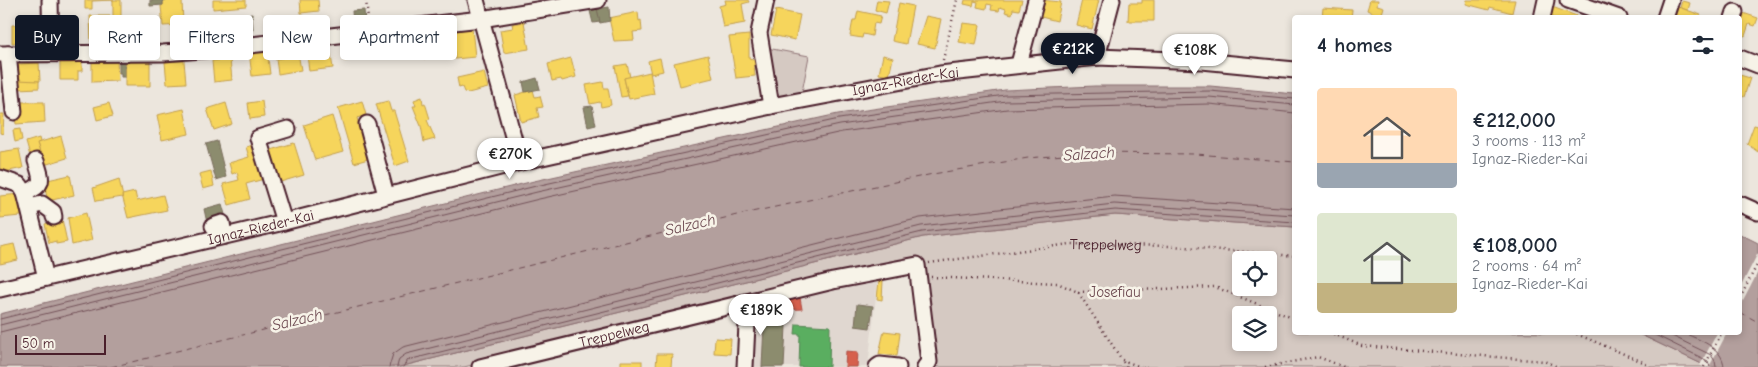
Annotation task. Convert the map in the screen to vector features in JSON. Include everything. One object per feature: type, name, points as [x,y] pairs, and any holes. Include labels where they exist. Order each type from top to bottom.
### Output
[{"type":"street","points":[[50,0],[50,15]]},
{"type":"street","points":[[476,0],[520,162]]},
{"type":"street","points":[[457,22],[596,0]]},
{"type":"street","points":[[766,0],[759,33],[771,106]]},
{"type":"street","points":[[1019,64],[1036,0]]},
{"type":"street","points":[[1097,57],[1112,0]]},
{"type":"street","points":[[1543,15],[1546,0]]},
{"type":"street","points":[[1568,0],[1610,15]]},
{"type":"street","points":[[1666,15],[1671,0]]},
{"type":"street","points":[[79,52],[163,53],[340,34]]},
{"type":"street","points":[[4,54],[14,112]]},
{"type":"street","name":"Ignaz-Rieder-Kai","points":[[0,289],[219,231],[284,222],[520,162],[771,106],[940,74],[1097,57],[1202,61],[1292,70]]},
{"type":"street","points":[[1742,59],[1758,65]]},
{"type":"street","points":[[367,124],[386,195]]},
{"type":"street","points":[[284,222],[258,138],[288,129]]},
{"type":"street","points":[[36,161],[41,178],[33,198],[46,278]]},
{"type":"street","points":[[0,178],[20,185],[33,198],[53,212],[54,217]]},
{"type":"street","points":[[1742,205],[1758,212]]},
{"type":"street","points":[[918,271],[929,362],[925,367]]},
{"type":"street","name":"Treppelweg","points":[[480,367],[832,281],[918,271]]},
{"type":"street","points":[[745,367],[748,303]]},
{"type":"street","points":[[877,367],[880,365],[898,367]]},
{"type":"path","points":[[366,0],[368,15]]},
{"type":"path","points":[[940,74],[957,0]]},
{"type":"path","name":"Treppelweg","points":[[918,271],[1070,244],[1174,246],[1292,256]]},
{"type":"path","points":[[1742,294],[1758,263]]},
{"type":"path","points":[[918,271],[1058,283],[1078,292],[1216,287],[1292,318]]},
{"type":"path","points":[[1078,292],[1127,367]]},
{"type":"path","points":[[1336,335],[1362,346],[1544,361],[1558,367]]},
{"type":"path","points":[[1579,335],[1643,362],[1650,367]]},
{"type":"path","points":[[1704,367],[1720,335]]},
{"type":"path","points":[[1265,367],[1318,356],[1344,367]]},
{"type":"path","points":[[1122,360],[1141,367]]},
{"type":"shaded area","points":[[879,269],[868,367],[752,367],[756,296]]},
{"type":"green space","points":[[767,48],[809,56],[801,97],[782,100],[775,96]]},
{"type":"green space","name":"Josefiau","points":[[1115,215],[1292,227],[1292,335],[1641,335],[1708,367],[933,367],[920,262],[756,296],[464,367],[399,367],[923,237]]},
{"type":"water","name":"Salzach","points":[[1095,86],[1210,86],[1292,94],[1292,227],[1115,215],[923,237],[399,367],[0,367],[0,314],[534,181],[838,114],[1005,90]]},
{"type":"water","points":[[1742,235],[1758,243],[1758,367],[1708,367],[1641,335],[1742,335]]},
{"type":"pier","points":[[1758,253],[1758,272],[1742,303],[1742,284]]},
{"type":"pier","points":[[1716,335],[1726,335],[1709,367],[1700,365]]},
{"type":"building: Homes","points":[[85,0],[113,0],[92,1],[92,9],[85,9]]},
{"type":"building: Homes","points":[[113,0],[121,0],[121,15],[113,15]]},
{"type":"building: Homes","points":[[163,0],[182,0],[183,15],[170,15],[170,26],[163,26],[161,6],[163,5]]},
{"type":"building: Homes","points":[[213,0],[246,0],[246,6],[213,9]]},
{"type":"building: Homes","points":[[300,0],[318,0],[319,11],[301,13]]},
{"type":"building: Homes","points":[[725,0],[748,0],[749,2],[742,4],[745,23],[723,27],[719,6],[726,4]]},
{"type":"building: Homes","points":[[877,0],[889,1],[886,13],[875,10]]},
{"type":"building: Homes","points":[[965,0],[1022,0],[1019,10],[1013,9],[1012,14],[1005,12],[1006,9],[1000,7],[999,11],[991,10],[992,5],[987,4],[986,9],[977,7],[978,2],[974,1],[973,6],[964,4]]},
{"type":"building: Homes","points":[[1041,0],[1061,2],[1057,21],[1037,16]]},
{"type":"building: Homes","points":[[1082,0],[1099,0],[1092,29],[1076,25]]},
{"type":"building: Homes","points":[[1142,0],[1154,0],[1154,21],[1128,21],[1129,3],[1142,3]]},
{"type":"building: Homes","points":[[1370,0],[1378,0],[1377,5],[1384,7],[1382,15],[1367,10]]},
{"type":"building: Homes","points":[[1467,0],[1515,0],[1512,13],[1490,7],[1489,10],[1466,4]]},
{"type":"building: Homes","points":[[1682,1],[1690,3],[1688,10],[1680,8]]},
{"type":"building: Homes","points":[[899,3],[913,6],[906,44],[892,41]]},
{"type":"building: Homes","points":[[1552,7],[1574,15],[1549,15]]},
{"type":"building: Homes","points":[[1678,7],[1701,15],[1676,15]]},
{"type":"building: Homes","points":[[1323,8],[1352,10],[1351,15],[1322,15]]},
{"type":"building: Homes","points":[[776,10],[800,15],[795,40],[771,35]]},
{"type":"building: Homes","points":[[858,11],[881,16],[879,24],[874,23],[872,36],[863,34],[862,38],[850,36],[853,20],[856,20]]},
{"type":"building: Homes","points":[[1737,11],[1758,18],[1755,26],[1749,24],[1745,36],[1742,35],[1742,15],[1739,15]]},
{"type":"building: Homes","points":[[638,12],[642,31],[633,32],[634,40],[614,41],[609,18]]},
{"type":"building: Homes","points":[[926,16],[941,19],[935,48],[917,44]]},
{"type":"building: Homes","points":[[524,22],[529,49],[504,53],[500,30],[513,28],[512,24]]},
{"type":"building: Homes","points":[[963,23],[980,25],[976,45],[959,42]]},
{"type":"building: Homes","points":[[12,25],[15,25],[15,43],[12,43]]},
{"type":"building: Homes","points":[[472,28],[475,57],[457,59],[457,30]]},
{"type":"building: Homes","points":[[749,35],[749,58],[756,60],[757,65],[754,66],[755,76],[736,78],[729,37]]},
{"type":"building: Homes","points":[[263,50],[263,60],[268,60],[270,74],[252,76],[250,60],[253,60],[253,52]]},
{"type":"building: Homes","points":[[330,50],[333,68],[309,71],[308,60],[330,60]]},
{"type":"building: Homes","points":[[708,55],[713,78],[680,86],[674,63]]},
{"type":"building: Homes","points":[[883,55],[893,58],[889,76],[879,74]]},
{"type":"building: Homes","points":[[571,58],[576,77],[562,81],[561,79],[552,81],[548,64]]},
{"type":"building: Homes","points":[[660,58],[663,71],[651,74],[648,61]]},
{"type":"building: Homes","points":[[150,60],[150,86],[125,86],[125,61]]},
{"type":"building: Homes","points":[[230,60],[232,80],[214,82],[212,61]]},
{"type":"building: Homes","points":[[276,60],[299,60],[301,70],[278,74]]},
{"type":"building: Homes","points":[[117,61],[118,81],[92,82],[92,62]]},
{"type":"building: Homes","points":[[184,61],[186,83],[167,84],[165,62]]},
{"type":"building: Homes","points":[[60,62],[82,62],[82,71],[78,71],[78,80],[60,80]]},
{"type":"building: Homes","points":[[39,63],[40,81],[19,82],[18,64]]},
{"type":"building: Homes","points":[[627,64],[630,77],[624,78],[628,96],[621,97],[615,66]]},
{"type":"building: Homes","points":[[484,72],[488,88],[468,93],[464,92],[462,87],[459,88],[457,78]]},
{"type":"building: Homes","points":[[650,72],[654,94],[629,99],[624,78]]},
{"type":"building: Homes","points":[[1742,76],[1750,78],[1744,97],[1742,96]]},
{"type":"building: Homes","points":[[17,80],[39,81],[39,88],[18,89]]},
{"type":"building: Homes","points":[[603,82],[604,88],[608,88],[611,105],[601,107],[600,102],[590,104],[586,85]]},
{"type":"building: Homes","points":[[533,90],[535,97],[540,96],[543,107],[537,108],[539,117],[521,122],[515,95]]},
{"type":"building: Homes","points":[[422,97],[430,119],[427,120],[435,139],[424,142],[421,126],[413,106],[416,106],[414,100]]},
{"type":"building: Homes","points":[[262,101],[264,117],[250,119],[248,103]]},
{"type":"building: Homes","points":[[362,101],[366,115],[357,118],[362,137],[366,136],[372,158],[354,163],[338,108]]},
{"type":"building: Homes","points":[[388,101],[391,111],[394,111],[409,161],[395,166],[376,104]]},
{"type":"building: Homes","points":[[20,102],[44,102],[45,122],[16,124],[15,116],[22,115]]},
{"type":"building: Homes","points":[[109,103],[113,116],[97,120],[94,107]]},
{"type":"building: Homes","points":[[226,103],[232,124],[214,130],[207,109]]},
{"type":"building: Homes","points":[[184,109],[189,134],[162,140],[157,115]]},
{"type":"building: Homes","points":[[0,114],[4,114],[3,134],[0,133]]},
{"type":"building: Homes","points":[[332,116],[343,152],[315,160],[304,125]]},
{"type":"building: Homes","points":[[1754,125],[1758,126],[1758,152],[1747,144]]},
{"type":"building: Homes","points":[[20,129],[22,140],[15,142],[13,130]]},
{"type":"building: Homes","points":[[61,136],[67,158],[44,165],[37,143]]},
{"type":"building: Homes","points":[[39,138],[40,142],[37,143],[40,153],[30,156],[26,142]]},
{"type":"building: Homes","points":[[294,143],[304,175],[277,183],[267,151]]},
{"type":"building: Homes","points":[[254,144],[264,179],[246,184],[250,199],[229,205],[223,184],[239,180],[237,172],[232,174],[229,163],[249,157],[246,147]]},
{"type":"building: Homes","points":[[19,149],[23,168],[0,173],[0,152]]},
{"type":"building: Homes","points":[[211,171],[214,186],[203,189],[199,174]]},
{"type":"building: Homes","points":[[70,175],[74,195],[48,201],[43,181]]},
{"type":"building: Homes","points":[[119,179],[123,197],[96,201],[93,188]]},
{"type":"building: Homes","points":[[135,192],[137,201],[163,195],[167,210],[128,218],[122,195]]},
{"type":"building: Homes","points":[[19,194],[21,216],[0,218],[0,196]]},
{"type":"building: Homes","points":[[86,213],[92,240],[72,245],[68,218]]},
{"type":"building: Homes","points":[[62,219],[67,242],[56,244],[56,241],[49,243],[45,224]]},
{"type":"building: Homes","points":[[14,244],[18,260],[0,264],[0,247]]},
{"type":"building: Homes","points":[[879,280],[883,281],[882,300],[877,299]]},
{"type":"building: Homes","points":[[884,331],[900,333],[897,356],[879,354]]},
{"type":"building: Homes","points":[[715,338],[731,339],[730,354],[714,353]]},
{"type":"building: Homes","points":[[657,354],[672,354],[671,367],[656,367]]},
{"type":"building: Homes","points":[[621,361],[642,361],[642,367],[621,367]]},
{"type":"building: Shops","points":[[800,298],[802,309],[782,310],[781,303]]},
{"type":"building: Shops","points":[[846,351],[858,352],[857,367],[845,367]]},
{"type":"building: Public","points":[[796,324],[830,326],[829,367],[799,367],[800,334],[795,334]]},
{"type":"building: Industry","points":[[150,0],[163,0],[163,5],[150,6]]},
{"type":"building: Industry","points":[[609,7],[610,21],[600,23],[597,9]]},
{"type":"building: Industry","points":[[597,9],[600,22],[593,23],[590,11]]},
{"type":"building: Industry","points":[[364,10],[364,15],[352,15],[352,11]]},
{"type":"building: Industry","points":[[119,61],[125,61],[125,77],[121,77],[121,73],[119,73]]},
{"type":"building: Industry","points":[[537,78],[540,89],[525,92],[523,82]]},
{"type":"building: Industry","points":[[592,106],[596,125],[588,127],[584,107]]},
{"type":"building: Industry","points":[[217,141],[226,177],[216,180],[206,144]]},
{"type":"building: Industry","points":[[222,204],[226,218],[207,223],[204,209]]},
{"type":"building: Industry","points":[[857,304],[873,306],[870,328],[855,326]]},
{"type":"building: Industry","points":[[764,325],[786,326],[784,367],[762,367]]},
{"type":"ferry route","points":[[111,367],[737,215],[933,174],[1028,158],[1088,153],[1196,154],[1292,162]]},
{"type":"ferry route","points":[[1742,313],[1758,322]]}]
